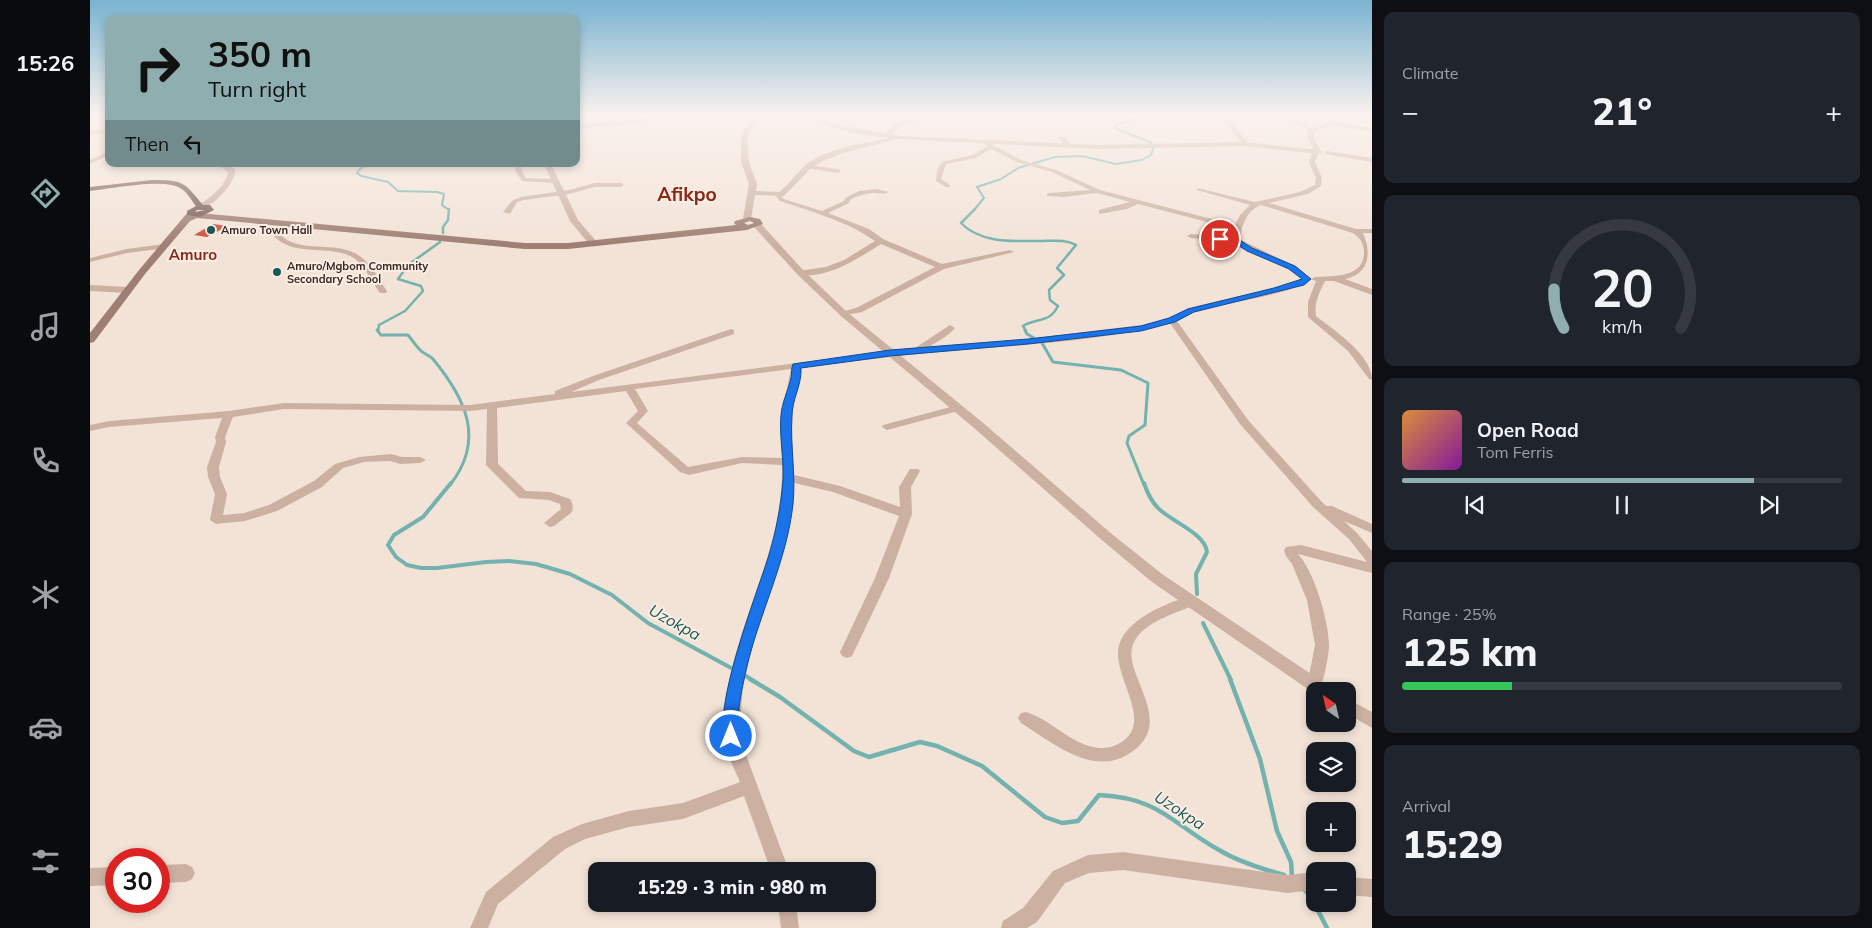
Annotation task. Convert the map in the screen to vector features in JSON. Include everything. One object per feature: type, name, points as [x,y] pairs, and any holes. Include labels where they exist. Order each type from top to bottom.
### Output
[{"type":"main road","points":[[90,189],[143,184],[175,186],[200,211],[223,216],[502,242],[551,244],[592,242]]},
{"type":"main road","points":[[200,211],[287,224],[500,245],[550,246],[747,224]]},
{"type":"main road","points":[[90,340],[164,246],[200,211]]},
{"type":"street","points":[[746,158],[752,178],[753,193],[747,224],[844,314],[958,408],[1157,578],[1309,682]]},
{"type":"street","points":[[753,193],[778,195],[785,192],[808,167],[825,158]]},
{"type":"street","points":[[948,186],[938,180],[940,170],[946,162],[967,158]]},
{"type":"street","points":[[1019,158],[1098,190],[1237,228]]},
{"type":"street","points":[[1235,240],[1237,228],[1246,210],[1258,203],[1303,194],[1318,186],[1319,178],[1312,162],[1316,158]]},
{"type":"street","points":[[1359,158],[1372,160]]},
{"type":"street","points":[[200,211],[232,178],[230,169],[226,167]]},
{"type":"street","points":[[520,167],[518,170],[524,180],[554,181]]},
{"type":"street","points":[[548,167],[574,221],[592,242]]},
{"type":"street","points":[[808,167],[838,171]]},
{"type":"street","points":[[507,212],[518,200],[595,185],[621,185]]},
{"type":"street","points":[[1199,189],[1258,203],[1356,231],[1372,231]]},
{"type":"street","points":[[1049,195],[1098,190]]},
{"type":"street","points":[[823,214],[830,208],[847,202],[847,199],[856,194],[872,191],[886,192]]},
{"type":"street","points":[[778,195],[782,200],[866,231],[880,241],[941,267]]},
{"type":"street","points":[[1102,212],[1124,207],[1138,201]]},
{"type":"street","points":[[287,224],[276,234],[278,239],[289,244],[328,248],[357,256],[383,291]]},
{"type":"street","points":[[90,428],[109,424],[228,414],[284,406],[380,406],[458,409],[492,406],[553,396],[890,353],[1028,342],[1132,329],[1172,320],[1191,310],[1276,290],[1301,283],[1307,279],[1336,279],[1360,274],[1367,266],[1369,255],[1366,240],[1356,231]]},
{"type":"street","points":[[1191,236],[1235,240],[1292,268],[1307,279]]},
{"type":"street","points":[[801,274],[828,269],[848,262],[880,241]]},
{"type":"street","points":[[90,260],[127,251],[164,246]]},
{"type":"street","points":[[844,314],[859,310],[941,267],[1010,252]]},
{"type":"street","points":[[1322,279],[1314,293],[1310,311],[1312,317],[1351,349],[1372,377]]},
{"type":"street","points":[[1336,279],[1372,292]]},
{"type":"street","points":[[90,288],[128,290]]},
{"type":"street","points":[[1172,320],[1186,342],[1201,358],[1244,422],[1318,504],[1353,536],[1372,560]]},
{"type":"street","points":[[916,351],[944,334],[950,328]]},
{"type":"street","points":[[553,396],[588,381],[731,332]]},
{"type":"street","points":[[777,862],[731,736],[732,706],[739,672],[780,536],[787,505],[786,416],[788,402],[797,376],[796,366]]},
{"type":"street","points":[[629,387],[643,411],[631,423],[684,470],[690,471],[742,460],[787,462]]},
{"type":"street","points":[[492,406],[492,465],[523,496],[550,496],[566,502],[567,510],[550,523]]},
{"type":"street","points":[[887,427],[958,408]]},
{"type":"street","points":[[228,414],[220,436],[213,467],[214,477],[221,494],[216,520],[245,517],[273,508],[311,488],[339,466],[363,459],[392,456],[400,461],[420,460]]},
{"type":"street","points":[[847,652],[882,578],[906,514],[905,487],[914,471]]},
{"type":"street","points":[[788,478],[836,489],[906,514]]},
{"type":"street","points":[[1318,504],[1372,528]]},
{"type":"street","points":[[1319,682],[1322,645],[1314,600],[1298,562],[1290,553],[1290,550],[1300,549],[1372,568]]},
{"type":"street","points":[[1026,718],[1093,755],[1109,755],[1130,746],[1142,732],[1142,709],[1125,658],[1126,642],[1137,627],[1190,601]]},
{"type":"street","points":[[1356,711],[1372,721]]},
{"type":"street","points":[[479,928],[492,898],[559,843],[582,832],[629,819],[683,812],[750,786]]},
{"type":"street","points":[[1010,928],[1030,914],[1059,877],[1088,864],[1123,861],[1287,884],[1306,882]]},
{"type":"street","points":[[170,874],[186,873]]},
{"type":"street","points":[[90,877],[105,876]]},
{"type":"street","points":[[1356,887],[1372,888]]},
{"type":"street","points":[[788,912],[790,928]]},
{"type":"building","name":"Amuro Town Hall","points":[[213,224],[228,226],[207,237],[194,235]]},
{"type":"waterway","points":[[974,210],[984,198],[977,187],[1001,179],[1018,168],[1051,158]]},
{"type":"waterway","points":[[1092,158],[1116,164],[1145,158]]},
{"type":"waterway","points":[[362,167],[357,173],[361,176],[388,182],[398,191],[437,192],[444,194],[442,205],[449,210]]},
{"type":"waterway","points":[[443,233],[443,227],[448,220],[449,210]]},
{"type":"waterway","points":[[974,210],[961,223],[978,235],[999,240],[1059,241],[1076,245],[1057,268],[1064,275],[1049,290],[1050,300],[1058,306],[1047,318],[1023,326],[1026,331]]},
{"type":"waterway","name":"Uzokpa","points":[[378,331],[379,325],[405,311],[423,291],[421,286],[398,279],[408,265],[440,242]]},
{"type":"waterway","name":"Uzokpa","points":[[377,330],[381,335],[408,335],[420,350],[433,359],[462,404],[467,419],[469,435],[467,451],[461,468],[450,485]]},
{"type":"waterway","points":[[1025,330],[1027,334],[1034,338]]},
{"type":"waterway","points":[[1042,343],[1053,362],[1121,370],[1148,383],[1145,425],[1129,436],[1127,443],[1144,485]]},
{"type":"waterway","name":"Uzokpa","points":[[451,483],[423,517],[394,535],[388,545],[396,557],[407,565],[421,568],[437,568],[509,561],[536,564],[570,574],[612,595],[648,623],[735,670]]},
{"type":"waterway","points":[[1144,483],[1158,508],[1194,533],[1205,545],[1207,552],[1196,574],[1197,594]]},
{"type":"waterway","points":[[1203,623],[1231,680]]},
{"type":"waterway","name":"Uzokpa","points":[[743,674],[752,680]]},
{"type":"waterway","name":"Uzokpa","points":[[750,679],[780,697],[854,751],[869,757],[920,742],[937,746],[982,766],[1045,817],[1062,823],[1078,821],[1099,795],[1137,801],[1164,814],[1234,858],[1284,875]]},
{"type":"waterway","points":[[1230,679],[1260,759],[1277,831],[1291,862],[1292,877]]},
{"type":"waterway","name":"Uzokpa","points":[[1303,888],[1311,897],[1327,928]]},
{"type":"place","name":"Amuro Town Hall","points":[[211,230]]},
{"type":"place","name":"Amuro/Mgbom Community Secondary School","points":[[277,272]]},
{"type":"district","name":"Afikpo","points":[[687,194]]},
{"type":"district","name":"Amuro","points":[[193,255]]},
{"type":"route","points":[[731,736],[732,706],[740,664],[764,593],[787,505],[786,416],[788,402],[797,376],[796,366],[890,353],[1028,342],[1141,328],[1172,320],[1191,310],[1276,290],[1301,283],[1307,279],[1292,268],[1235,240],[1220,239]]}]
